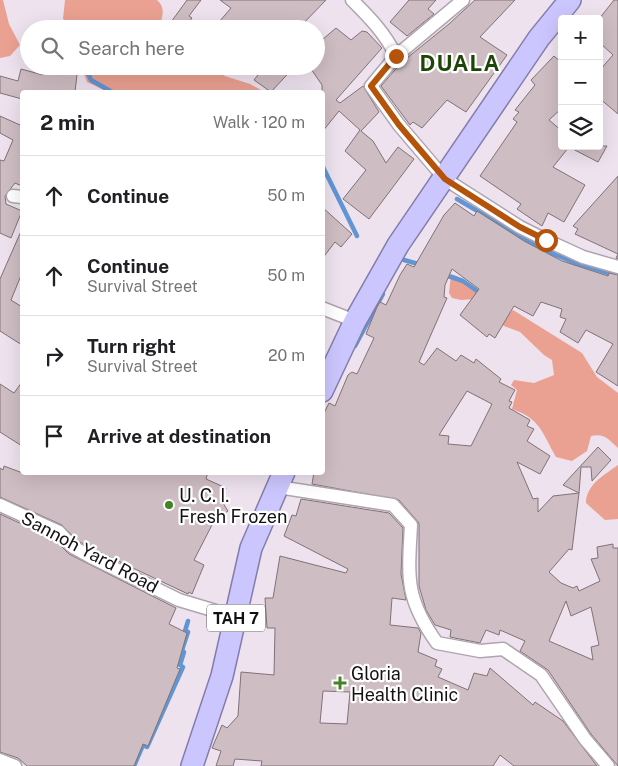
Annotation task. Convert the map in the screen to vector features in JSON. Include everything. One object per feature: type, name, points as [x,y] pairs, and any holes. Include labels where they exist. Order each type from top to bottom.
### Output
[{"type":"highway","points":[[325,386],[355,321],[398,245],[445,179],[539,38],[570,0]]},
{"type":"highway","name":"TAH 7","points":[[192,766],[222,676],[251,548],[281,480]]},
{"type":"street","points":[[352,0],[377,26],[389,42],[396,56]]},
{"type":"street","points":[[463,0],[396,56],[371,86],[399,125],[445,179],[520,227],[583,257],[618,267]]},
{"type":"street","points":[[325,309],[355,321]]},
{"type":"street","points":[[281,480],[394,505],[411,525],[410,588],[421,620],[437,643],[480,651],[503,650],[541,674],[585,740],[608,766]]},
{"type":"street","name":"Sannoh Yard Road","points":[[0,505],[59,532],[73,547],[179,600],[236,617]]},
{"type":"street","points":[[0,760],[15,766]]},
{"type":"shaded area","points":[[0,0],[3,0],[9,24],[20,45],[10,56],[0,58]]},
{"type":"shaded area","points":[[65,0],[157,0],[163,10],[162,20],[63,19]]},
{"type":"shaded area","points":[[84,75],[224,75],[261,90],[104,90],[87,82]]},
{"type":"shaded area","points":[[451,274],[460,277],[509,314],[513,310],[582,353],[597,377],[618,393],[618,448],[603,436],[596,435],[591,436],[587,451],[572,461],[556,457],[544,434],[535,422],[512,409],[517,390],[511,385],[514,380],[534,383],[554,375],[552,360],[544,355],[520,332],[504,326],[474,299],[461,300],[452,298],[449,293]]},
{"type":"shaded area","points":[[618,465],[618,519],[605,520],[586,503],[587,497],[592,486]]},
{"type":"building","points":[[187,0],[201,0],[189,16],[192,18],[191,20],[173,20]]},
{"type":"building","points":[[220,0],[326,0],[307,20],[221,20],[231,8]]},
{"type":"building","points":[[409,0],[436,0],[428,9],[434,14],[407,36],[390,22]]},
{"type":"building","points":[[475,0],[515,0],[480,37],[507,55],[466,112],[447,100],[422,128],[413,122],[410,125],[381,86],[402,62]]},
{"type":"building","points":[[614,0],[618,0],[618,114],[603,101],[603,66],[613,55],[603,46],[602,15]]},
{"type":"building","points":[[336,28],[351,40],[362,31],[367,32],[382,48],[336,100],[340,103],[363,86],[379,112],[361,131],[373,141],[386,163],[398,147],[414,159],[369,219],[343,199],[366,170],[345,151],[360,130],[339,111],[325,128],[325,90],[322,90],[322,85],[315,75],[325,75],[325,37]]},
{"type":"building","points":[[554,56],[558,60],[558,112],[549,120],[558,128],[558,150],[567,150],[553,167],[585,185],[564,222],[548,213],[542,226],[517,209],[521,204],[480,176],[517,122],[513,119],[519,112],[515,110],[535,85],[531,80]]},
{"type":"building","points":[[20,73],[20,75],[77,75],[75,90],[20,90],[20,98],[0,93],[0,76],[18,81]]},
{"type":"building","points":[[258,75],[287,75],[273,90],[268,90],[254,80]]},
{"type":"building","points":[[0,116],[20,125],[20,185],[15,183],[5,196],[6,204],[20,210],[20,216],[11,238],[0,233],[0,160],[4,161],[13,140],[0,133]]},
{"type":"building","points":[[603,146],[607,146],[598,162],[575,150],[603,150]]},
{"type":"building","points":[[618,176],[618,254],[575,234],[578,229],[573,226]]},
{"type":"building","points":[[455,203],[474,216],[477,211],[524,241],[562,261],[608,276],[609,273],[618,275],[618,386],[596,372],[613,344],[586,330],[578,343],[560,332],[566,319],[560,317],[562,309],[541,302],[533,316],[514,306],[495,338],[489,334],[487,337],[460,315],[479,289],[452,269],[445,285],[444,297],[447,298],[419,362],[424,365],[437,348],[456,361],[461,355],[474,363],[476,359],[501,379],[499,382],[515,390],[509,401],[512,402],[509,408],[530,420],[527,426],[534,429],[527,441],[550,456],[540,474],[517,462],[533,499],[538,498],[538,512],[553,496],[579,493],[572,550],[569,549],[549,572],[561,583],[573,588],[577,586],[579,591],[600,581],[591,559],[598,558],[597,547],[613,544],[613,548],[618,548],[618,766],[591,734],[548,670],[520,651],[525,641],[500,630],[499,635],[486,630],[480,643],[450,637],[451,630],[435,625],[426,610],[419,586],[419,523],[399,500],[312,484],[314,475],[325,475],[325,411],[329,403],[335,406],[348,375],[352,372],[357,374],[374,338],[366,334],[380,302],[386,305],[407,264],[414,267],[444,215]],"holes":[[[467,391],[492,404],[471,446],[448,444],[449,436],[439,435]],[[566,601],[571,616],[591,607],[599,645],[591,647],[593,660],[549,641]]]},
{"type":"building","points":[[325,210],[352,234],[341,247],[335,242],[325,255]]},
{"type":"building","points":[[20,234],[20,278],[11,300],[20,306],[20,344],[0,331],[0,279]]},
{"type":"building","points":[[0,384],[14,393],[20,385],[20,445],[0,432]]},
{"type":"building","points":[[598,447],[611,460],[592,481],[591,467],[581,467],[579,493],[563,485]]},
{"type":"building","points":[[4,466],[20,472],[20,475],[207,475],[206,479],[226,488],[221,500],[228,511],[223,514],[223,522],[213,523],[194,560],[204,565],[192,594],[189,592],[188,594],[78,541],[62,525],[0,497],[0,468],[3,470]]},
{"type":"building","points":[[301,499],[389,513],[403,528],[401,574],[406,600],[392,598],[390,625],[418,628],[421,633],[418,652],[437,660],[435,666],[442,669],[438,677],[468,690],[474,673],[487,676],[490,668],[533,705],[535,702],[563,721],[597,766],[514,766],[500,755],[493,766],[261,766],[262,761],[235,759],[233,766],[216,766],[221,751],[212,748],[222,725],[227,728],[238,716],[241,672],[274,675],[275,628],[267,628],[265,598],[273,598],[280,556],[346,573],[348,569],[284,536],[292,515],[296,516]],"holes":[[[323,691],[350,692],[347,724],[320,723]]]},
{"type":"building","points":[[0,514],[54,539],[69,554],[176,608],[169,624],[187,633],[177,668],[180,669],[148,746],[143,744],[134,766],[27,766],[18,758],[0,752]]},
{"type":"waterway","points":[[89,75],[91,80],[108,90]]},
{"type":"waterway","points":[[325,171],[357,236]]},
{"type":"waterway","points":[[457,199],[542,249],[575,263],[618,276]]},
{"type":"waterway","points":[[404,260],[422,265]]},
{"type":"waterway","points":[[445,275],[463,281],[477,291]]},
{"type":"waterway","points":[[355,346],[383,294]]},
{"type":"waterway","points":[[134,766],[143,745],[147,747],[183,667],[180,665],[184,652],[182,650],[188,632],[185,631],[188,621]]},
{"type":"place","name":"U. C. I. Fresh Frozen","points":[[169,505]]},
{"type":"place","name":"Gloria Health Clinic","points":[[340,683]]},
{"type":"district","name":"DUALA","points":[[460,63]]},
{"type":"route","points":[[396,56],[371,86],[399,125],[445,179],[520,227],[546,240]]}]
